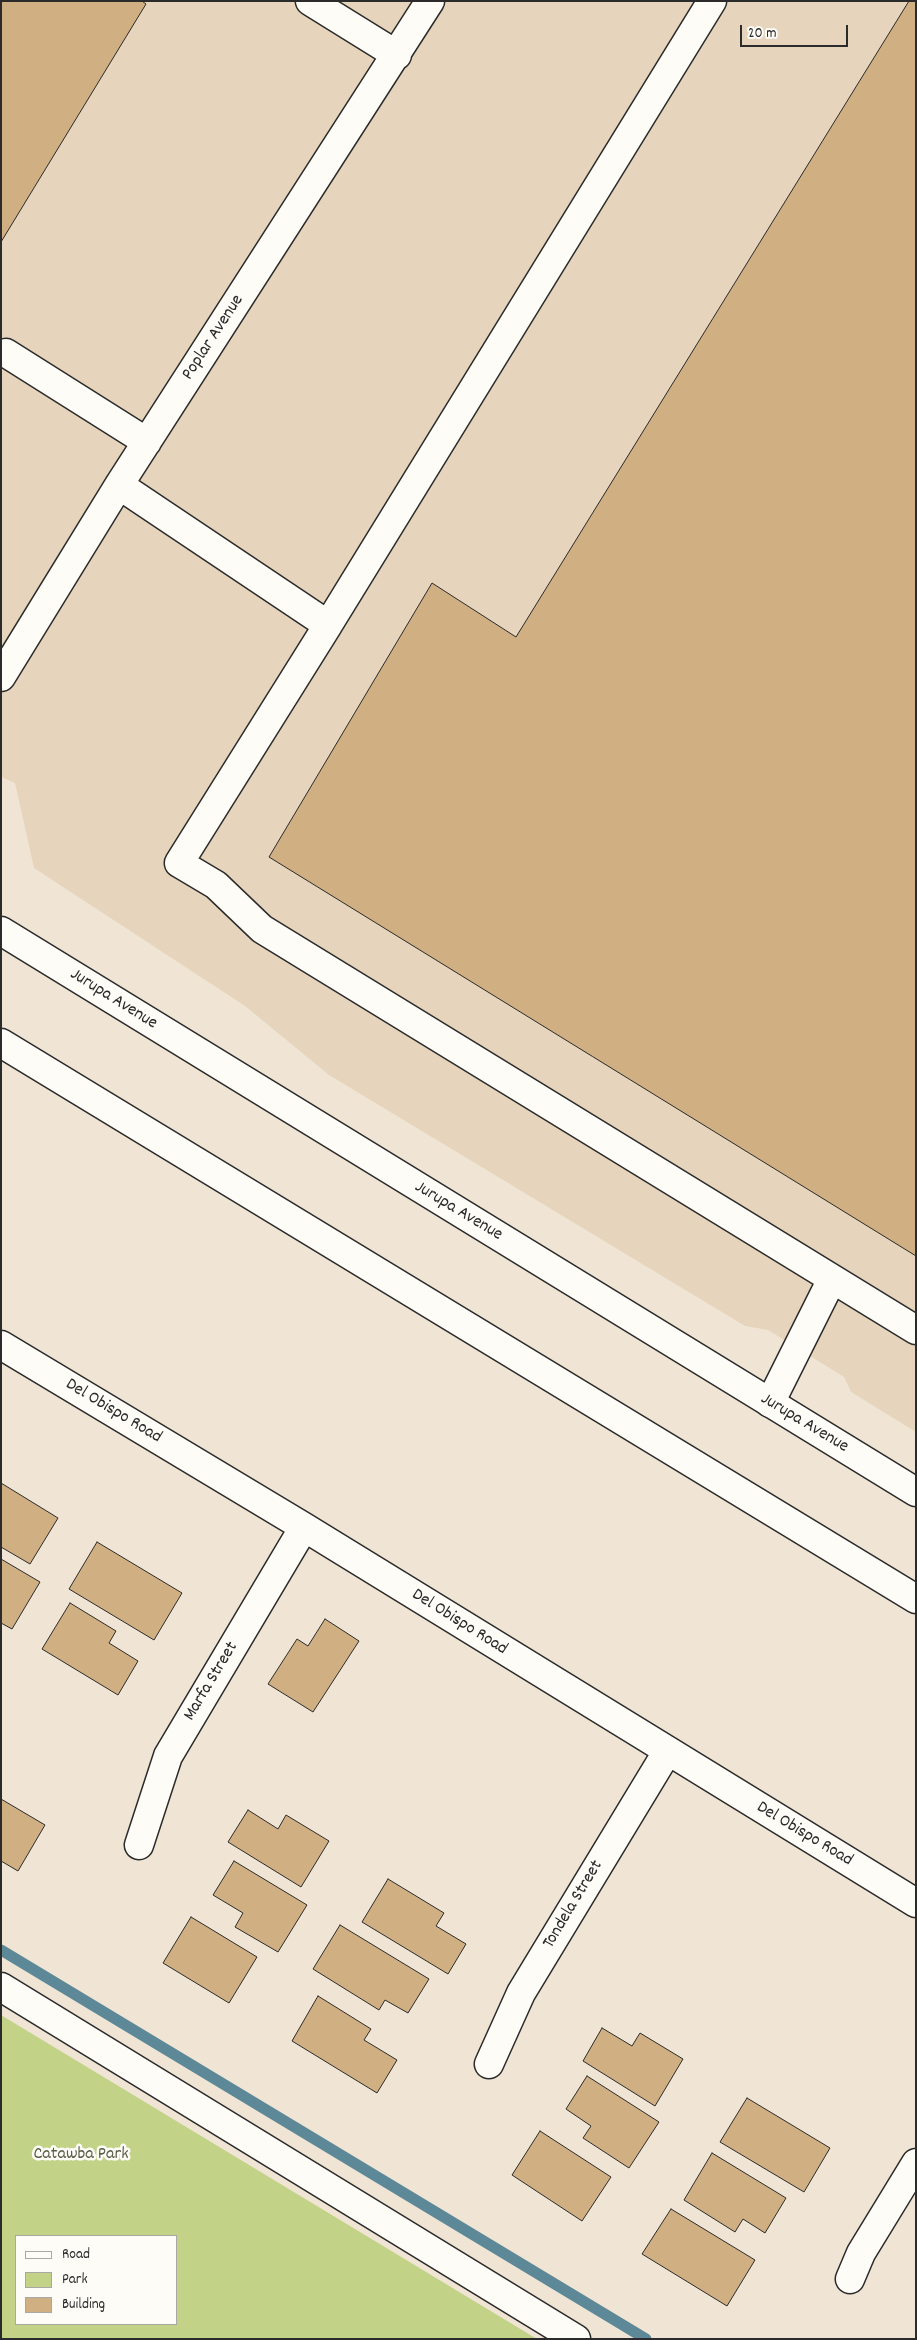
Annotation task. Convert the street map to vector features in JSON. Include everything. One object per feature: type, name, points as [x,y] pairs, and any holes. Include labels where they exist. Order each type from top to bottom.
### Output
[{"type":"street","points":[[310,1],[397,55]]},
{"type":"street","name":"Poplar Avenue","points":[[1,677],[119,485],[430,1]]},
{"type":"street","points":[[712,1],[328,625],[179,863],[216,885],[262,929],[916,1330]]},
{"type":"street","points":[[6,353],[147,442]]},
{"type":"street","points":[[119,485],[328,625]]},
{"type":"street","name":"Jurupa Avenue","points":[[1,931],[916,1492]]},
{"type":"street","points":[[1,1043],[916,1599]]},
{"type":"street","points":[[770,1403],[832,1279]]},
{"type":"street","name":"Del Obispo Road","points":[[1,1345],[304,1528],[916,1903]]},
{"type":"street","name":"Marfa Street","points":[[139,1845],[168,1756],[304,1528]]},
{"type":"street","name":"Tondela Street","points":[[489,2064],[520,1993],[667,1752]]},
{"type":"street","points":[[1,1987],[576,2339]]},
{"type":"street","points":[[850,2279],[861,2253],[916,2163]]},
{"type":"shaded area","points":[[1,1],[916,1],[916,1432],[851,1392],[844,1377],[768,1330],[745,1326],[329,1075],[245,1006],[34,868],[15,783],[1,777]]},
{"type":"green space","name":"Catawba Park","points":[[1,2015],[537,2339],[1,2339]]},
{"type":"building","points":[[1,1],[142,1],[146,4],[1,242]]},
{"type":"building","points":[[909,1],[916,1],[916,1256],[269,857],[432,583],[516,637]]},
{"type":"building","points":[[1,1483],[58,1518],[30,1564],[1,1547]]},
{"type":"building","points":[[97,1542],[182,1593],[154,1640],[69,1589]]},
{"type":"building","points":[[1,1559],[40,1582],[12,1629],[1,1623]]},
{"type":"building","points":[[70,1603],[116,1631],[109,1643],[138,1661],[118,1695],[42,1649]]},
{"type":"building","points":[[325,1619],[359,1641],[313,1712],[268,1684],[297,1639],[308,1646]]},
{"type":"building","points":[[1,1799],[45,1825],[18,1871],[1,1861]]},
{"type":"building","points":[[248,1810],[278,1829],[286,1815],[329,1841],[301,1887],[228,1842]]},
{"type":"building","points":[[234,1861],[307,1905],[278,1952],[235,1927],[243,1913],[213,1895]]},
{"type":"building","points":[[388,1879],[444,1913],[436,1926],[466,1944],[448,1974],[362,1922]]},
{"type":"building","points":[[191,1917],[257,1957],[229,2003],[163,1963]]},
{"type":"building","points":[[340,1925],[429,1979],[408,2013],[385,2000],[379,2010],[313,1969]]},
{"type":"building","points":[[318,1996],[371,2029],[364,2040],[397,2060],[377,2093],[292,2041]]},
{"type":"building","points":[[602,2028],[632,2046],[640,2033],[683,2059],[655,2106],[583,2061]]},
{"type":"building","points":[[587,2076],[659,2122],[629,2168],[583,2138],[591,2126],[566,2109]]},
{"type":"building","points":[[747,2098],[830,2148],[804,2192],[720,2142]]},
{"type":"building","points":[[540,2131],[611,2177],[582,2221],[512,2175]]},
{"type":"building","points":[[712,2153],[786,2198],[765,2233],[743,2219],[735,2232],[684,2200]]},
{"type":"building","points":[[671,2209],[755,2260],[727,2306],[642,2254]]},
{"type":"waterway","points":[[1,1950],[646,2339]]}]
